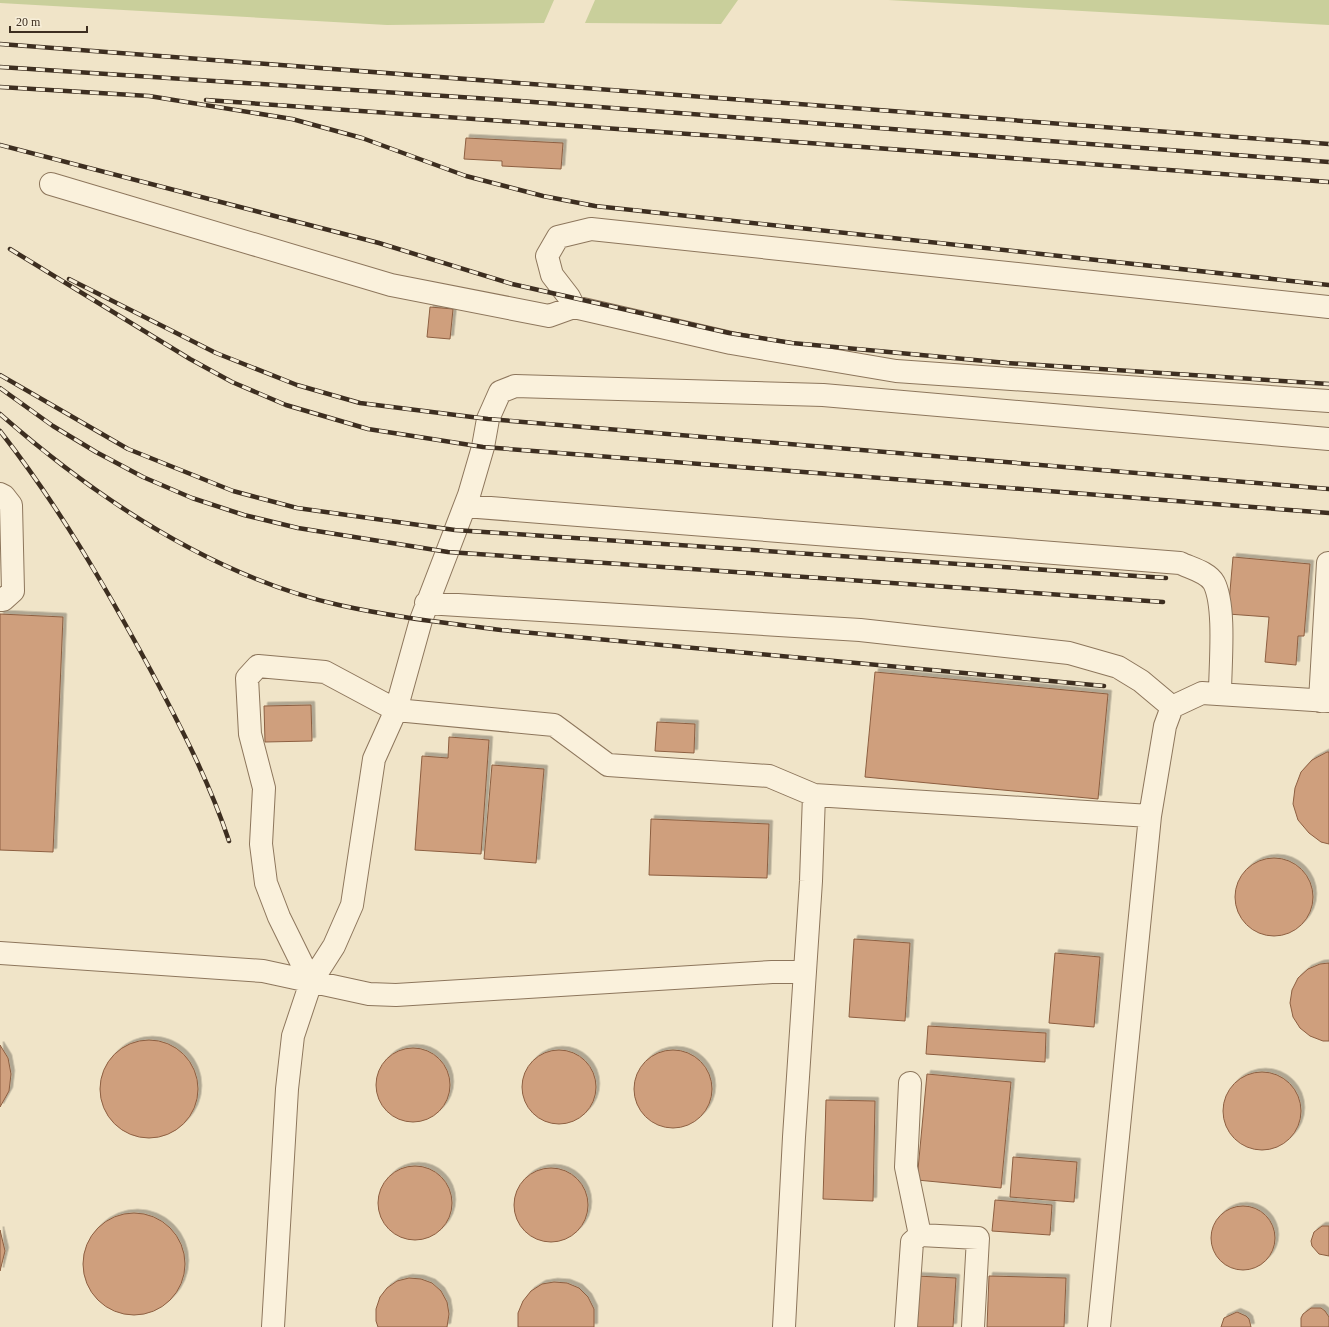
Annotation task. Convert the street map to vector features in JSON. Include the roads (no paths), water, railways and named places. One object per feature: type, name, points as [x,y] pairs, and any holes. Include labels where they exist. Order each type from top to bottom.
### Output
[{"type":"lane","points":[[51,184],[391,285],[549,316],[574,307],[731,343],[896,371],[1329,401]]},
{"type":"lane","points":[[574,307],[569,297],[552,275],[547,256],[558,236],[591,230],[1329,307]]},
{"type":"lane","points":[[273,1327],[287,1089],[293,1036],[311,982],[334,946],[352,905],[374,759],[396,710],[426,603],[465,506],[483,447],[488,419],[500,392],[515,386],[823,394],[1329,438]]},
{"type":"lane","points":[[0,494],[4,496],[11,505],[13,591],[3,600],[0,600]]},
{"type":"lane","points":[[465,506],[1180,563],[1200,571],[1213,582],[1218,597],[1220,622],[1220,694]]},
{"type":"lane","points":[[1099,1327],[1150,816],[1165,726],[1172,707],[1202,693],[1325,701],[1328,563]]},
{"type":"lane","points":[[426,603],[860,630],[1070,653],[1118,667],[1141,681],[1172,707]]},
{"type":"lane","points":[[311,982],[279,917],[266,883],[261,844],[264,788],[250,734],[247,678],[258,666],[325,672],[396,710],[554,725],[608,765],[769,776],[814,795],[1150,816]]},
{"type":"lane","points":[[784,1327],[794,1138],[811,881],[814,795]]},
{"type":"lane","points":[[0,953],[263,971],[369,994],[396,996],[748,973],[805,972]]},
{"type":"lane","points":[[910,1083],[906,1167],[920,1235]]},
{"type":"lane","points":[[906,1327],[912,1242],[920,1235],[978,1238],[973,1327]]},
{"type":"railway","points":[[0,44],[1329,144]]},
{"type":"railway","points":[[0,67],[520,101],[1329,162]]},
{"type":"railway","points":[[0,87],[149,96],[292,119],[362,138],[466,176],[543,196],[595,206],[1329,285]]},
{"type":"railway","points":[[206,100],[717,136],[1329,182]]},
{"type":"railway","points":[[0,145],[379,243],[512,284],[729,333],[792,343],[1007,363],[1329,384]]},
{"type":"railway","points":[[10,249],[190,359],[232,382],[286,405],[368,429],[483,447],[1329,513]]},
{"type":"railway","points":[[69,279],[216,353],[297,385],[360,403],[488,419],[1329,489]]},
{"type":"railway","points":[[0,375],[128,449],[233,491],[297,508],[455,530],[1166,578]]},
{"type":"railway","points":[[0,388],[53,426],[96,452],[143,477],[192,498],[244,515],[298,528],[448,552],[1163,602]]},
{"type":"railway","points":[[0,414],[76,476],[116,504],[158,530],[202,554],[246,575],[292,592],[339,605],[400,616],[501,630],[1104,686]]},
{"type":"railway","points":[[0,431],[42,488],[61,517],[133,638],[172,711],[203,775],[229,841]]}]
